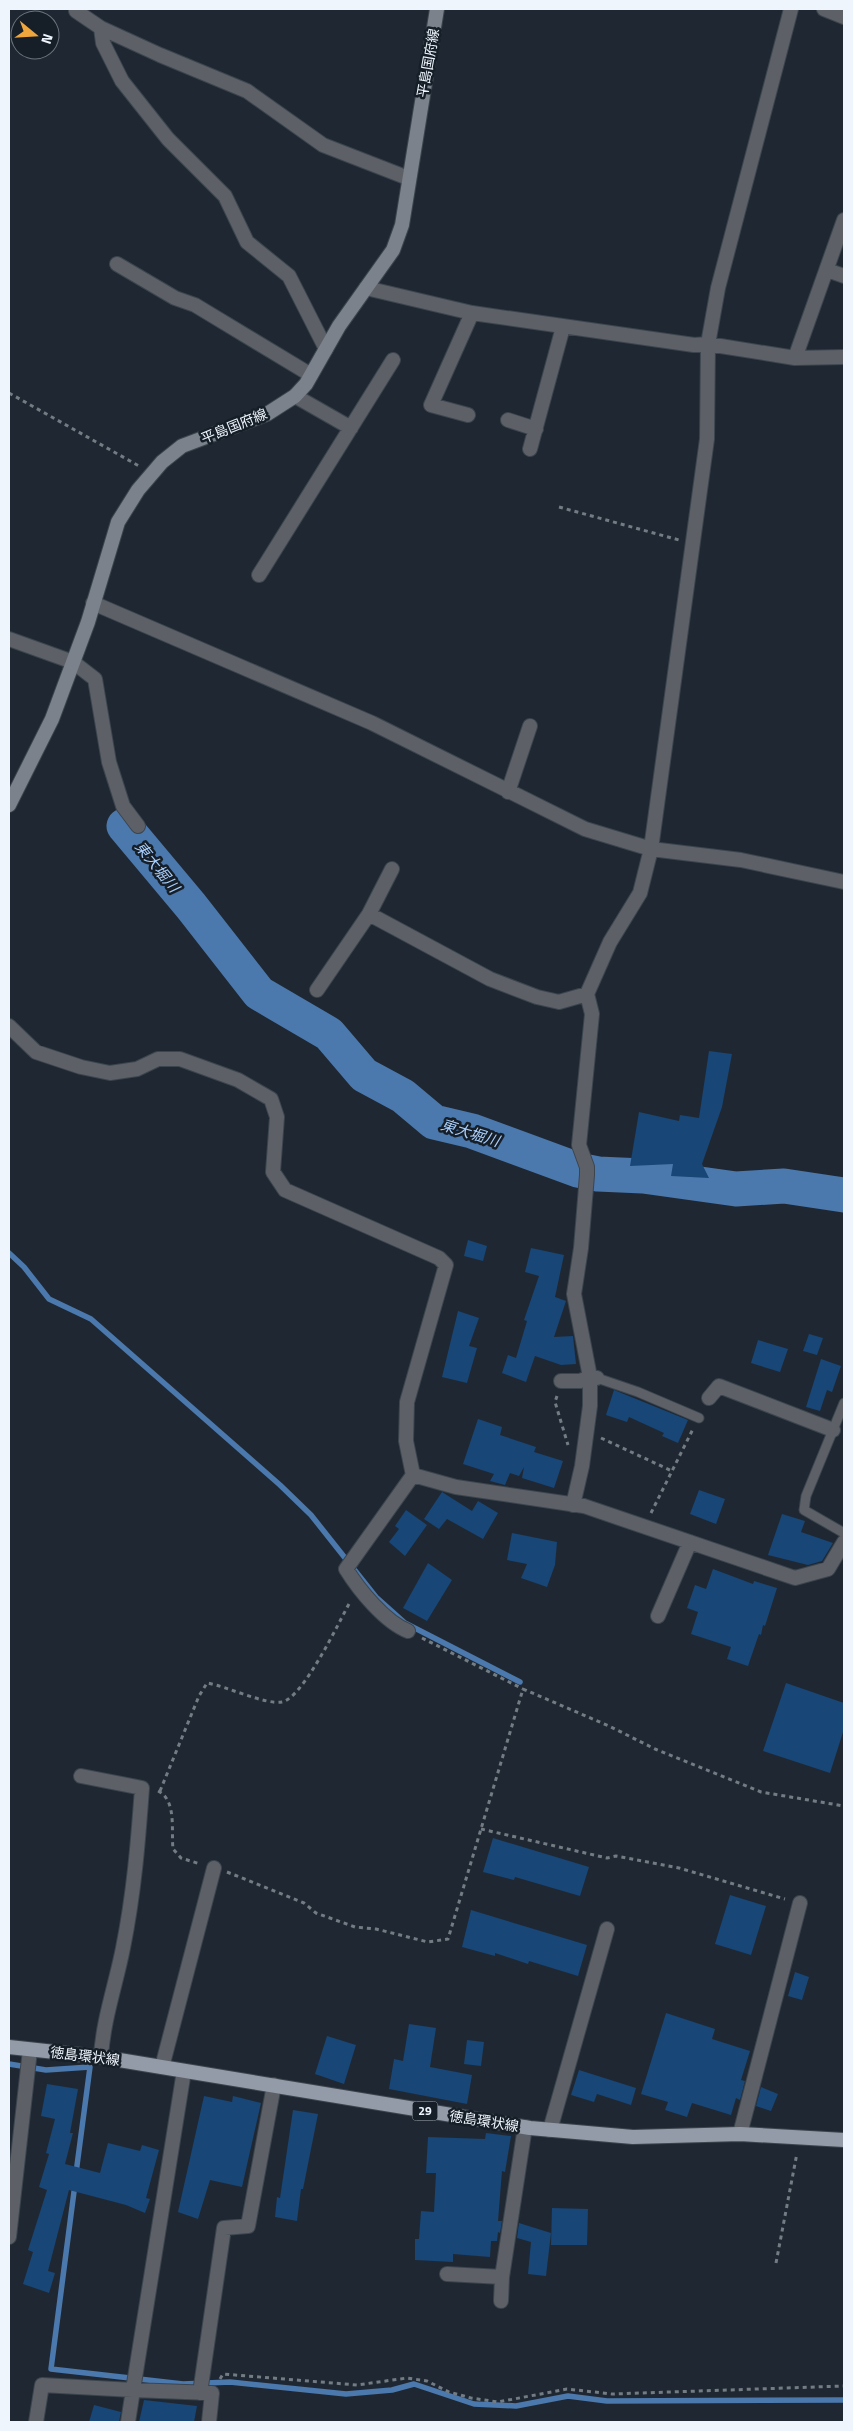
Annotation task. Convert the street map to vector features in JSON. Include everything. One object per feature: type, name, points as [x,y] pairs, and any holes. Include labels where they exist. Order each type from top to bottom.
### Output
[{"type":"main road","name":"平島国府線","points":[[9,805],[52,719],[93,603],[118,522],[138,490],[162,462],[182,446],[267,414],[296,396],[311,376],[326,349],[366,288],[394,250],[402,224],[437,9]]},
{"type":"main road","name":"徳島環状線","points":[[9,2048],[28,2062],[101,2057],[550,2130],[633,2137],[740,2134],[844,2140]]},
{"type":"street","points":[[573,1504],[578,1462],[590,1435],[590,1406],[594,1377],[574,1294],[581,1248],[587,1171],[579,1145],[592,1014],[587,994],[610,942],[640,893],[651,848],[707,439],[708,344],[718,288],[791,9]]},
{"type":"street","points":[[824,9],[844,17]]},
{"type":"street","points":[[76,11],[102,28],[160,55],[247,91],[323,145],[408,178]]},
{"type":"street","points":[[102,28],[103,44],[122,80],[168,139],[225,196],[247,242],[289,276],[326,349]]},
{"type":"street","points":[[795,358],[844,220]]},
{"type":"street","points":[[117,264],[175,298],[195,305],[311,376]]},
{"type":"street","points":[[826,270],[844,276]]},
{"type":"street","points":[[366,288],[472,313],[563,327],[694,345],[708,344],[795,358],[844,357]]},
{"type":"street","points":[[468,415],[430,405],[472,313]]},
{"type":"street","points":[[530,449],[563,327]]},
{"type":"street","points":[[259,575],[393,360]]},
{"type":"street","points":[[296,396],[350,428]]},
{"type":"street","points":[[508,420],[536,429]]},
{"type":"street","points":[[93,603],[372,723],[585,829],[651,848],[741,860],[844,882]]},
{"type":"street","points":[[9,639],[73,662],[95,679],[109,762],[123,806],[138,826]]},
{"type":"street","points":[[508,792],[530,726]]},
{"type":"street","points":[[317,990],[369,914],[392,869]]},
{"type":"street","points":[[369,914],[490,980],[537,997],[559,1002],[587,994]]},
{"type":"street","points":[[9,1026],[36,1052],[81,1067],[110,1073],[137,1069],[158,1059],[180,1058],[238,1080],[271,1099],[277,1117],[273,1172],[285,1190],[439,1258],[446,1265],[407,1402],[406,1441],[413,1475],[346,1570],[357,1587],[398,1627],[408,1631]]},
{"type":"street","points":[[561,1381],[580,1381],[594,1377]]},
{"type":"street","points":[[709,1398],[720,1386],[833,1430]]},
{"type":"street","points":[[413,1475],[456,1487],[584,1506],[648,1522],[690,1542],[795,1578],[828,1569],[844,1542]]},
{"type":"street","points":[[658,1616],[690,1542]]},
{"type":"street","points":[[81,1776],[142,1788],[136,1879],[123,1949],[102,2037],[101,2057]]},
{"type":"street","points":[[162,2067],[214,1868]]},
{"type":"street","points":[[740,2134],[800,1903]]},
{"type":"street","points":[[550,2130],[607,1929]]},
{"type":"street","points":[[9,2237],[28,2062]]},
{"type":"street","points":[[128,2422],[184,2070]]},
{"type":"street","points":[[201,2386],[224,2228],[248,2226],[274,2085]]},
{"type":"street","points":[[501,2301],[502,2277],[525,2127]]},
{"type":"street","points":[[447,2274],[502,2277]]},
{"type":"street","points":[[36,2422],[42,2385],[134,2382],[201,2386],[212,2393],[209,2422]]},
{"type":"lane","points":[[594,1377],[638,1392],[699,1418]]},
{"type":"lane","points":[[844,1402],[806,1496],[804,1510],[844,1533]]},
{"type":"path","points":[[9,393],[152,473]]},
{"type":"path","points":[[559,507],[693,544]]},
{"type":"path","points":[[561,1381],[555,1402],[578,1462]]},
{"type":"path","points":[[648,1522],[699,1418]]},
{"type":"path","points":[[590,1435],[672,1471]]},
{"type":"path","points":[[160,1791],[199,1696],[207,1683],[269,1702],[282,1702],[294,1695],[316,1664],[357,1587]]},
{"type":"path","points":[[408,1631],[523,1689],[609,1726],[655,1749],[762,1792],[844,1806]]},
{"type":"path","points":[[142,1788],[160,1791],[168,1800],[171,1809],[173,1850],[181,1858],[214,1868],[304,1903],[316,1913],[354,1927],[376,1929],[428,1942],[448,1939],[523,1689]]},
{"type":"path","points":[[481,1829],[606,1858],[616,1856],[679,1868],[800,1903]]},
{"type":"path","points":[[776,2263],[800,2136]]},
{"type":"path","points":[[220,2379],[223,2374],[357,2385],[407,2378],[427,2381],[464,2396],[498,2402],[566,2389],[612,2394],[844,2386]]},
{"type":"building","points":[[709,1051],[732,1054],[722,1107],[702,1164],[709,1178],[671,1176],[673,1164],[630,1166],[639,1112],[679,1121],[680,1115],[699,1118]]},
{"type":"building","points":[[468,1240],[487,1246],[483,1261],[464,1256]]},
{"type":"building","points":[[531,1248],[564,1255],[555,1297],[566,1301],[554,1337],[573,1336],[576,1364],[561,1365],[535,1356],[526,1382],[502,1373],[508,1355],[516,1358],[527,1321],[524,1320],[539,1276],[525,1272]]},
{"type":"building","points":[[458,1311],[479,1318],[469,1346],[477,1348],[467,1383],[442,1377]]},
{"type":"building","points":[[809,1334],[823,1338],[817,1355],[803,1351]]},
{"type":"building","points":[[758,1340],[788,1349],[780,1372],[751,1363]]},
{"type":"building","points":[[821,1359],[841,1366],[832,1392],[827,1390],[820,1411],[806,1407]]},
{"type":"building","points":[[614,1390],[688,1420],[678,1443],[662,1436],[664,1433],[629,1417],[627,1422],[606,1415]]},
{"type":"building","points":[[478,1419],[502,1427],[500,1435],[536,1447],[534,1452],[563,1461],[554,1488],[522,1478],[524,1467],[519,1476],[510,1473],[505,1485],[490,1481],[494,1474],[463,1464]]},
{"type":"building","points":[[699,1490],[725,1499],[716,1524],[690,1514]]},
{"type":"building","points":[[442,1492],[472,1511],[478,1501],[498,1513],[483,1539],[447,1519],[439,1529],[424,1519]]},
{"type":"building","points":[[406,1510],[427,1525],[405,1556],[389,1542],[399,1529],[395,1526]]},
{"type":"building","points":[[782,1514],[805,1521],[801,1532],[833,1543],[822,1561],[808,1565],[768,1555]]},
{"type":"building","points":[[512,1533],[557,1542],[555,1565],[547,1587],[521,1578],[527,1564],[507,1560]]},
{"type":"building","points":[[428,1563],[452,1580],[427,1621],[403,1608]]},
{"type":"building","points":[[713,1569],[753,1584],[754,1581],[777,1588],[765,1626],[763,1625],[761,1635],[759,1634],[748,1666],[727,1659],[731,1647],[691,1634],[698,1612],[687,1608],[695,1585],[706,1589]]},
{"type":"building","points":[[786,1683],[844,1703],[844,1729],[830,1773],[763,1751]]},
{"type":"building","points":[[493,1838],[589,1867],[580,1896],[515,1877],[514,1880],[483,1872]]},
{"type":"building","points":[[730,1895],[766,1906],[751,1955],[715,1944]]},
{"type":"building","points":[[471,1910],[587,1945],[578,1976],[529,1961],[528,1964],[495,1953],[495,1956],[462,1947]]},
{"type":"building","points":[[795,1972],[809,1977],[802,2000],[788,1996]]},
{"type":"building","points":[[666,2013],[715,2029],[712,2039],[750,2051],[741,2080],[745,2081],[740,2100],[736,2098],[731,2115],[692,2103],[687,2117],[665,2110],[668,2102],[641,2094]]},
{"type":"building","points":[[409,2024],[436,2028],[430,2067],[472,2075],[467,2104],[389,2089],[394,2059],[403,2061]]},
{"type":"building","points":[[327,2036],[356,2045],[344,2084],[315,2074]]},
{"type":"building","points":[[467,2040],[484,2042],[481,2066],[464,2064]]},
{"type":"building","points":[[579,2070],[636,2088],[631,2105],[597,2094],[594,2102],[571,2095]]},
{"type":"building","points":[[47,2084],[78,2089],[70,2133],[73,2133],[65,2164],[100,2173],[108,2143],[140,2151],[142,2145],[159,2150],[146,2198],[150,2199],[145,2213],[126,2205],[69,2190],[48,2271],[55,2273],[49,2293],[23,2284],[33,2252],[28,2250],[47,2190],[39,2187],[49,2154],[46,2153],[55,2119],[41,2116]]},
{"type":"building","points":[[761,2087],[778,2094],[771,2111],[756,2106]]},
{"type":"building","points":[[204,2096],[232,2102],[233,2096],[261,2103],[242,2187],[210,2180],[198,2219],[178,2212]]},
{"type":"building","points":[[293,2110],[318,2114],[303,2189],[301,2189],[297,2221],[275,2217],[277,2197],[280,2198]]},
{"type":"building","points":[[486,2133],[511,2136],[505,2172],[502,2171],[498,2221],[502,2221],[500,2233],[498,2232],[497,2241],[491,2241],[490,2257],[453,2254],[453,2262],[415,2260],[415,2239],[419,2239],[421,2211],[434,2212],[436,2173],[426,2173],[428,2137],[485,2139]]},
{"type":"building","points":[[552,2208],[588,2209],[587,2245],[551,2245]]},
{"type":"building","points":[[519,2223],[551,2233],[546,2276],[528,2274],[531,2242],[517,2238]]},
{"type":"building","points":[[144,2400],[197,2406],[194,2422],[139,2422]]},
{"type":"building","points":[[94,2405],[121,2412],[119,2422],[89,2422]]},
{"type":"waterway","name":"東大堀川","points":[[124,826],[191,906],[259,993],[329,1034],[364,1075],[403,1096],[434,1122],[472,1131],[578,1170],[598,1174],[643,1176],[736,1189],[784,1186],[844,1195]]},
{"type":"waterway","points":[[9,1253],[24,1267],[49,1299],[91,1319],[280,1485],[311,1515],[376,1597],[405,1623],[520,1682]]},
{"type":"waterway","points":[[9,2064],[46,2070],[90,2067],[76,2173]]},
{"type":"waterway","points":[[75,2184],[51,2369],[183,2384],[230,2382],[346,2394],[392,2390],[414,2384],[474,2404],[516,2406],[568,2396],[607,2401],[844,2400]]}]
